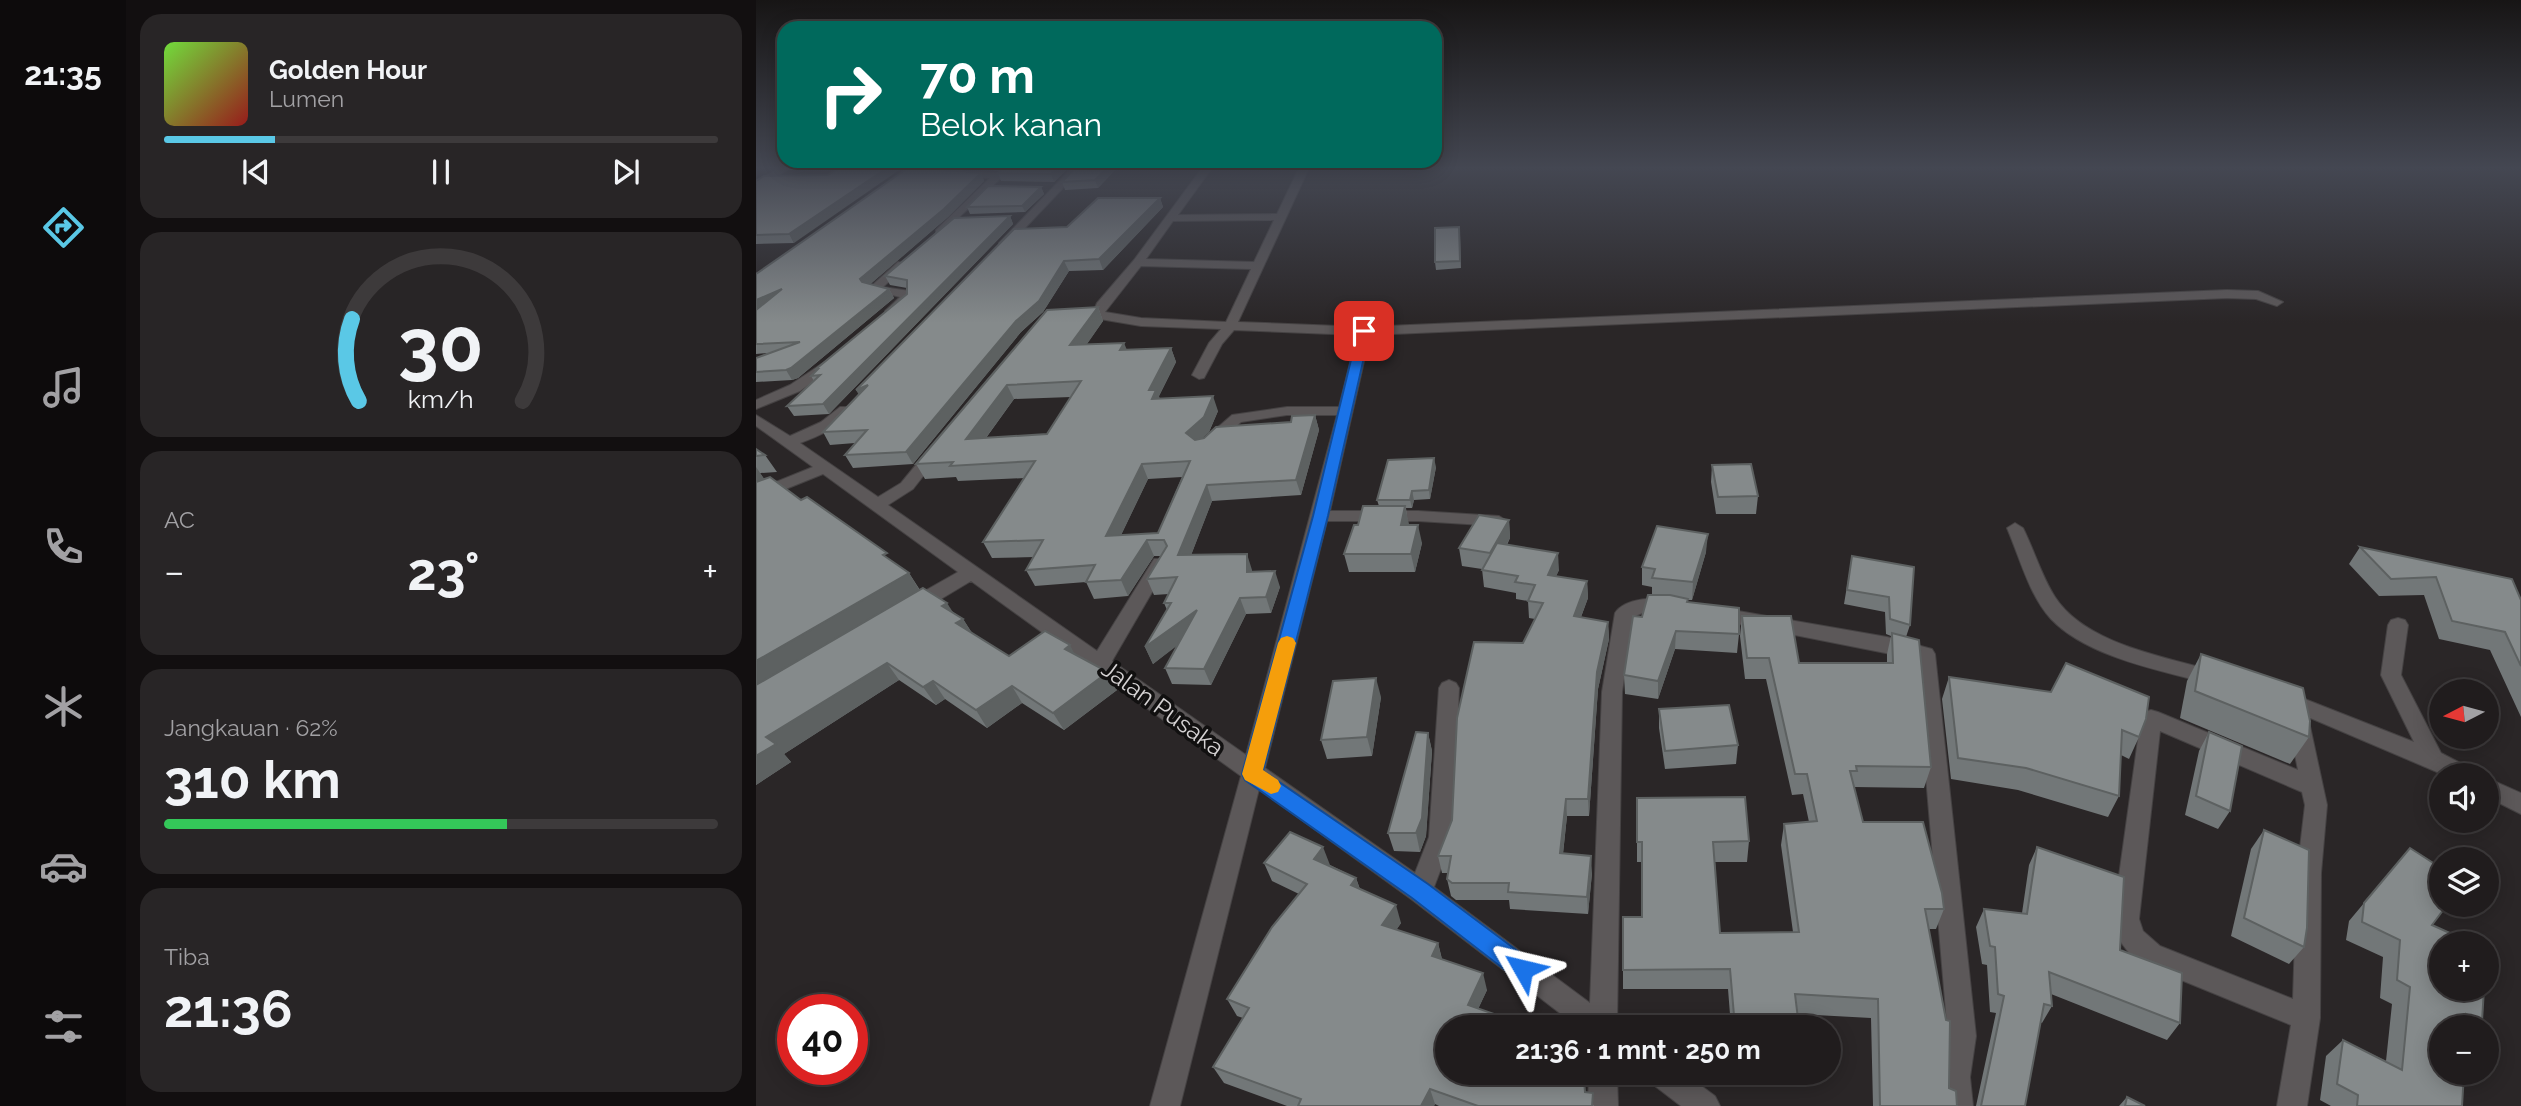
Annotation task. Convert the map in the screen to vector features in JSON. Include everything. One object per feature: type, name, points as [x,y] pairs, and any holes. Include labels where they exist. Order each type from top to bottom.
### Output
[{"type":"street","points":[[934,237],[961,220]]},
{"type":"street","points":[[992,257],[1022,220]]},
{"type":"street","points":[[1170,220],[1138,262],[1092,312],[1098,316],[1141,322],[1364,331],[2227,294],[2258,295],[2277,302]]},
{"type":"street","points":[[1199,375],[1216,343],[1230,326],[1280,220]]},
{"type":"street","points":[[875,324],[907,296],[876,291],[875,286],[915,254]]},
{"type":"street","points":[[1138,262],[1258,266]]},
{"type":"street","points":[[1165,1106],[1320,516],[1364,331]]},
{"type":"street","points":[[756,405],[804,383],[845,349]]},
{"type":"street","points":[[789,442],[816,433],[832,423],[851,404]]},
{"type":"street","points":[[1202,448],[1237,418],[1287,411],[1345,411]]},
{"type":"street","name":"Jalan Pusaka","points":[[756,419],[1420,891],[1586,1015]]},
{"type":"street","points":[[877,505],[906,486],[941,444]]},
{"type":"street","points":[[756,496],[825,468]]},
{"type":"street","points":[[1320,516],[1418,516],[1508,521]]},
{"type":"street","points":[[2015,528],[2046,599],[2076,631],[2095,641],[2234,685]]},
{"type":"street","points":[[1101,662],[1162,561]]},
{"type":"street","points":[[900,615],[972,572]]},
{"type":"street","points":[[1602,1015],[1612,692],[1624,613],[1645,605],[1690,608],[1887,644],[1925,654],[1962,1036],[1956,1077],[1958,1106]]},
{"type":"street","points":[[2398,625],[2391,675],[2433,759]]},
{"type":"street","points":[[1420,891],[1441,837],[1449,688]]},
{"type":"street","points":[[2292,1106],[2305,1018],[2309,873],[2316,805],[2297,715],[2291,702],[2441,763]]},
{"type":"street","points":[[2305,1018],[2151,955],[2130,936],[2126,919],[2151,718],[2312,786]]},
{"type":"street","points":[[2499,793],[2521,804]]},
{"type":"street","points":[[1602,1106],[1603,1085]]},
{"type":"street","points":[[1677,1085],[1705,1106]]},
{"type":"building","points":[[756,220],[810,220],[789,234],[756,235]]},
{"type":"building","points":[[834,220],[931,220],[860,279],[862,282],[889,289],[786,370],[756,372],[756,358],[800,342],[756,344],[756,310],[782,289],[756,300],[756,274]]},
{"type":"building","points":[[952,220],[1006,220],[823,404],[787,406],[820,375],[811,376],[816,369],[907,294],[907,280],[885,276]]},
{"type":"building","points":[[1075,220],[1138,220],[1099,259],[1064,261],[1039,301],[1016,321],[906,452],[845,455],[867,430],[823,432],[868,385],[856,390],[1014,229],[1067,227]]},
{"type":"building","points":[[1459,227],[1460,261],[1435,262],[1435,228]]},
{"type":"building","points":[[1098,307],[1070,345],[1124,343],[1120,350],[1171,348],[1149,390],[1156,390],[1152,399],[1213,396],[1204,417],[1186,433],[1195,440],[1204,438],[1216,427],[1291,422],[1292,416],[1315,415],[1296,480],[1207,485],[1178,555],[1247,554],[1247,572],[1275,571],[1266,597],[1240,598],[1204,669],[1165,668],[1197,610],[1145,647],[1171,603],[1164,603],[1177,577],[1147,579],[1167,546],[1164,540],[1147,540],[1121,580],[1086,582],[1095,565],[1026,570],[1043,540],[983,542],[1035,461],[950,466],[953,462],[916,464],[1047,310]],"holes":[[[1081,381],[1047,434],[966,439],[1007,385]],[[1190,461],[1158,533],[1106,536],[1142,464]]]},
{"type":"building","points":[[756,449],[765,455],[756,456]]},
{"type":"building","points":[[1434,458],[1429,490],[1412,491],[1410,500],[1377,500],[1388,460]]},
{"type":"building","points":[[1751,464],[1758,496],[1718,497],[1712,465]]},
{"type":"building","points":[[770,477],[801,500],[807,497],[887,553],[883,555],[909,573],[756,661],[756,482]]},
{"type":"building","points":[[1363,506],[1405,506],[1401,525],[1418,525],[1411,554],[1344,554],[1354,525],[1358,525]]},
{"type":"building","points":[[1479,515],[1509,520],[1490,553],[1459,548]]},
{"type":"building","points":[[1657,526],[1708,534],[1693,582],[1652,578],[1655,569],[1642,567]]},
{"type":"building","points":[[1497,543],[1558,553],[1548,575],[1587,581],[1574,616],[1608,622],[1597,672],[1588,799],[1566,799],[1560,853],[1591,856],[1587,897],[1508,892],[1509,883],[1452,883],[1447,879],[1451,856],[1438,856],[1452,820],[1457,718],[1474,642],[1523,643],[1543,603],[1528,601],[1535,585],[1515,582],[1518,576],[1482,570]]},
{"type":"building","points":[[2360,547],[2512,579],[2521,600],[2521,666],[2505,632],[2452,621],[2436,577],[2391,579]]},
{"type":"building","points":[[1852,556],[1914,567],[1910,625],[1890,619],[1889,597],[1847,590]]},
{"type":"building","points":[[923,588],[947,603],[942,606],[963,619],[956,623],[1009,656],[1045,631],[1070,645],[1065,649],[1108,672],[1053,713],[1012,686],[976,710],[933,681],[923,687],[887,663],[766,737],[776,744],[756,756],[756,685]]},
{"type":"building","points":[[1648,595],[1670,595],[1688,599],[1687,602],[1739,608],[1739,634],[1676,631],[1658,681],[1624,675],[1633,616],[1642,617]]},
{"type":"building","points":[[1742,616],[1791,616],[1799,663],[1893,663],[1892,633],[1919,640],[1931,767],[1856,766],[1857,771],[1850,771],[1863,822],[1923,822],[1944,909],[1925,909],[1946,1020],[1950,1021],[1949,1088],[1956,1091],[1957,1106],[1880,1106],[1878,999],[1795,994],[1798,1015],[1734,1015],[1730,969],[1623,970],[1623,917],[1642,917],[1642,842],[1637,842],[1637,798],[1745,797],[1749,841],[1713,842],[1720,933],[1799,932],[1784,824],[1817,821],[1807,774],[1795,774],[1769,658],[1747,658]]},
{"type":"building","points":[[2201,654],[2303,688],[2310,721],[2309,737],[2195,691]]},
{"type":"building","points":[[2066,663],[2149,697],[2146,719],[2139,737],[2122,730],[2119,796],[2026,768],[1958,758],[1949,677],[2051,692]]},
{"type":"building","points":[[1376,678],[1367,737],[1321,740],[1333,681]]},
{"type":"building","points":[[1729,705],[1738,745],[1665,751],[1659,709]]},
{"type":"building","points":[[1416,732],[1428,733],[1422,818],[1416,833],[1388,833]]},
{"type":"building","points":[[2209,732],[2242,746],[2230,811],[2196,796]]},
{"type":"building","points":[[2264,830],[2309,850],[2304,947],[2244,918]]},
{"type":"building","points":[[1290,832],[1323,847],[1314,859],[1356,878],[1351,885],[1396,905],[1382,925],[1438,943],[1432,956],[1483,973],[1468,1005],[1497,1015],[1435,1015],[1435,1085],[1584,1085],[1585,1092],[1593,1093],[1592,1106],[1478,1106],[1430,1089],[1421,1106],[1298,1106],[1301,1099],[1213,1067],[1249,1008],[1227,999],[1272,927],[1307,884],[1264,863]]},
{"type":"building","points":[[2037,847],[2124,877],[2120,950],[2182,973],[2180,1023],[2049,972],[2052,1006],[2044,1004],[2025,1106],[1981,1106],[2004,996],[1998,994],[1995,947],[1990,946],[1984,909],[2027,914]]},
{"type":"building","points":[[2410,848],[2429,860],[2429,917],[2438,917],[2432,925],[2445,931],[2429,931],[2429,1001],[2483,1001],[2482,1015],[2429,1015],[2429,1085],[2463,1085],[2462,1106],[2357,1106],[2358,1095],[2337,1084],[2343,1040],[2402,1070],[2410,987],[2397,980],[2400,940],[2362,922],[2364,903]]},
{"type":"building","points":[[2127,1097],[2145,1106],[2125,1106]]},
{"type":"slow traffic","points":[[1271,786],[1252,774],[1287,643]]},
{"type":"route","points":[[1364,331],[1320,516],[1252,774],[1420,891],[1523,969]]}]
